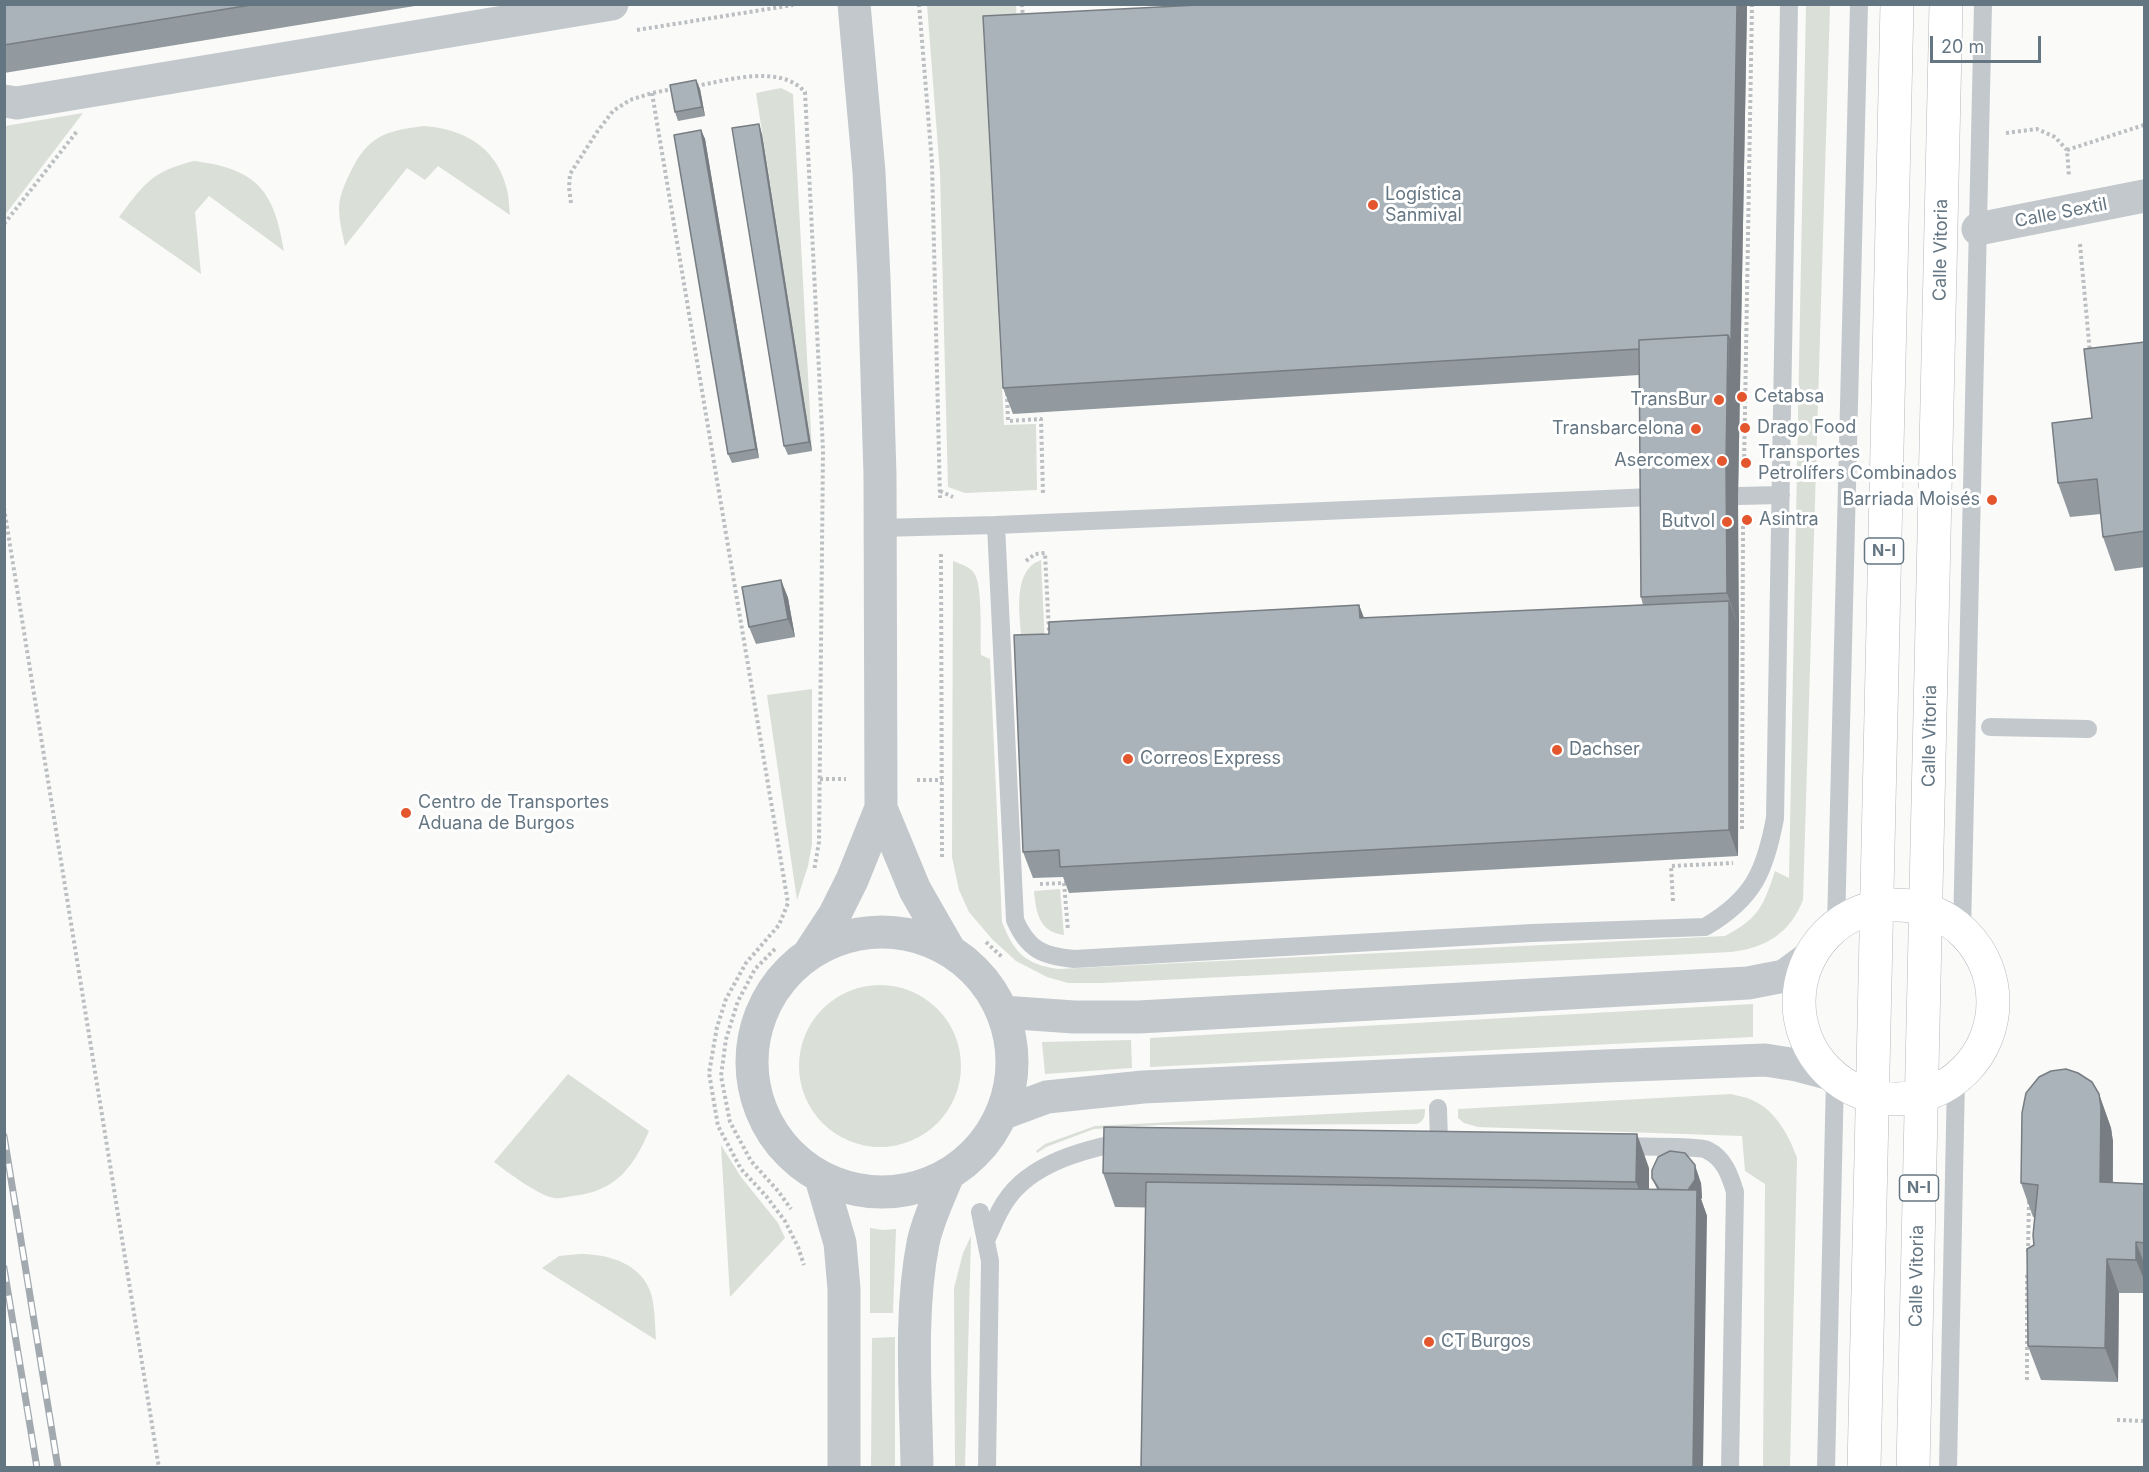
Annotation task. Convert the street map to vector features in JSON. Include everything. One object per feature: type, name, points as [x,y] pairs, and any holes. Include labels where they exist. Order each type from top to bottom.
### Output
[{"type":"highway","name":"N-I","points":[[1864,1467],[1897,4]]},
{"type":"highway","name":"Calle Vitoria","points":[[1913,1467],[1946,4]]},
{"type":"highway","points":[[1893,905],[1926,909],[1954,924],[1981,953],[1991,981],[1994,1002],[1991,1023],[1981,1050],[1969,1067],[1956,1079],[1922,1096],[1893,1100],[1872,1097],[1845,1084],[1833,1076],[1810,1048],[1801,1019],[1800,992],[1803,974],[1810,957],[1821,941],[1836,926],[1851,915],[1876,907],[1893,905]]},
{"type":"street","points":[[4,101],[17,103],[612,4]]},
{"type":"street","points":[[854,4],[869,184],[880,475],[881,808],[915,890],[950,951]]},
{"type":"street","name":"Calle Sextil","points":[[1978,229],[2145,196]]},
{"type":"street","points":[[795,948],[832,941],[855,933],[880,931],[905,933],[928,940],[950,951],[972,967],[989,988],[1002,1011],[1011,1046],[1011,1081],[1001,1114],[988,1138],[970,1158],[948,1175],[918,1188],[885,1193],[852,1190],[820,1178],[795,1161],[776,1138],[761,1112],[753,1083],[752,1053],[757,1023],[769,996],[787,972],[795,948],[835,914],[852,880],[881,808]]},
{"type":"street","points":[[1002,1011],[1074,1017],[1139,1017],[1749,983],[1784,976],[1810,957]]},
{"type":"street","points":[[1001,1114],[1047,1097],[1155,1086],[1765,1060],[1797,1065],[1833,1076]]},
{"type":"street","points":[[917,1467],[918,1280],[930,1218],[948,1175]]},
{"type":"street","points":[[820,1178],[840,1243],[844,1289],[844,1467]]},
{"type":"lane","points":[[996,525],[1015,920],[1028,943],[1038,951],[1052,957],[1074,959],[1532,933],[1705,927],[1728,913],[1745,896],[1759,875],[1771,840],[1775,818],[1789,4]]},
{"type":"lane","points":[[1836,926],[1859,4]]},
{"type":"lane","points":[[1962,930],[1983,4]]},
{"type":"lane","points":[[1741,496],[1781,495]]},
{"type":"lane","points":[[879,528],[1652,497]]},
{"type":"lane","points":[[1990,726],[2088,729]]},
{"type":"lane","points":[[1826,1467],[1833,1076]]},
{"type":"lane","points":[[1948,1467],[1956,1079]]},
{"type":"lane","points":[[1438,1108],[1439,1141]]},
{"type":"lane","points":[[986,1240],[1005,1202],[1025,1179],[1054,1163],[1089,1149],[1132,1140],[1144,1140]]},
{"type":"lane","points":[[1602,1146],[1706,1149],[1722,1161],[1730,1176],[1734,1192],[1730,1467]]},
{"type":"lane","points":[[980,1212],[990,1261],[987,1467]]},
{"type":"path","points":[[919,4],[932,163],[940,491],[942,862]]},
{"type":"path","points":[[1022,4],[1023,24]]},
{"type":"path","points":[[1742,839],[1741,496],[1752,4]]},
{"type":"path","points":[[693,86],[773,76],[797,83],[805,92],[823,450],[819,842],[811,879]]},
{"type":"path","points":[[571,203],[568,188],[570,174],[613,111],[630,100],[652,93],[682,88]]},
{"type":"path","points":[[652,93],[788,903],[779,925],[746,963],[726,999],[717,1027],[710,1073],[718,1126],[741,1168],[784,1221],[798,1246],[805,1269]]},
{"type":"path","points":[[2067,150],[2145,125]]},
{"type":"path","points":[[2003,134],[2037,129],[2055,137],[2067,150],[2069,180]]},
{"type":"path","points":[[2077,237],[2080,240],[2090,355]]},
{"type":"path","points":[[1006,386],[1008,421],[1041,418],[1043,495],[1033,496]]},
{"type":"path","points":[[940,491],[957,498]]},
{"type":"path","points":[[4,508],[159,1467]]},
{"type":"path","points":[[1674,910],[1671,866],[1742,862]]},
{"type":"path","points":[[980,936],[1008,962]]},
{"type":"path","points":[[795,948],[755,969],[738,1001],[726,1039],[721,1076],[730,1122],[751,1161],[778,1191],[795,1215]]},
{"type":"path","points":[[2027,1255],[2029,1196]]},
{"type":"path","points":[[2026,1380],[2027,1266]]},
{"type":"path","points":[[2117,1420],[2145,1421]]},
{"type":"shaded area","points":[[927,5],[1016,5],[1017,26],[983,28],[1004,425],[1036,424],[1037,490],[965,493],[948,487],[940,173]]},
{"type":"shaded area","points":[[1806,5],[1830,5],[1803,900],[1798,912],[1784,930],[1755,947],[1731,952],[1102,983],[1068,983],[1047,977],[1016,961],[992,939],[969,912],[959,890],[952,857],[953,561],[970,569],[977,579],[980,600],[981,655],[990,659],[1002,922],[1016,949],[1037,964],[1058,969],[1725,936],[1753,917],[1763,903],[1775,871],[1789,878]]},
{"type":"shaded area","points":[[781,88],[793,94],[812,451],[756,93]]},
{"type":"shaded area","points":[[83,113],[5,215],[5,126]]},
{"type":"shaded area","points":[[424,126],[452,131],[476,142],[486,150],[501,172],[507,189],[510,215],[438,166],[425,180],[407,168],[345,246],[339,205],[346,182],[357,161],[371,143],[388,133]]},
{"type":"shaded area","points":[[194,161],[233,170],[258,186],[267,197],[274,212],[284,251],[209,196],[195,212],[201,274],[119,217],[150,180],[179,165]]},
{"type":"shaded area","points":[[1041,560],[1045,645],[1022,646],[1019,610],[1021,585],[1031,566]]},
{"type":"shaded area","points":[[812,689],[812,844],[808,866],[797,900],[767,695]]},
{"type":"shaded area","points":[[1060,889],[1064,935],[1049,930],[1040,920],[1034,891]]},
{"type":"shaded area","points":[[880,985],[896,986],[911,991],[925,998],[937,1009],[948,1021],[955,1035],[960,1050],[960,1082],[955,1097],[948,1111],[937,1123],[925,1134],[911,1141],[896,1146],[880,1147],[864,1146],[849,1141],[835,1134],[823,1123],[812,1111],[805,1097],[800,1082],[799,1066],[800,1050],[805,1035],[812,1021],[823,1009],[835,998],[849,991],[864,986]]},
{"type":"shaded area","points":[[1753,1004],[1753,1037],[1150,1067],[1150,1038]]},
{"type":"shaded area","points":[[1131,1040],[1132,1068],[1045,1074],[1042,1042]]},
{"type":"shaded area","points":[[568,1074],[649,1131],[636,1156],[621,1176],[587,1194],[556,1198],[532,1188],[494,1162]]},
{"type":"shaded area","points":[[1731,1094],[1751,1100],[1769,1111],[1786,1133],[1797,1158],[1790,1467],[1763,1467],[1765,1184],[1745,1171],[1742,1136],[1478,1127],[1464,1123],[1458,1118],[1458,1109]]},
{"type":"shaded area","points":[[1425,1109],[1424,1118],[1417,1124],[1159,1125],[1094,1129],[1046,1147],[1037,1153],[1036,1151],[1045,1144],[1095,1126]]},
{"type":"shaded area","points":[[721,1145],[741,1177],[778,1223],[785,1238],[730,1297]]},
{"type":"shaded area","points":[[870,1228],[896,1229],[893,1313],[870,1313]]},
{"type":"shaded area","points":[[971,1236],[965,1467],[955,1467],[954,1288],[963,1253]]},
{"type":"shaded area","points":[[580,1254],[613,1259],[624,1263],[641,1276],[652,1297],[656,1340],[542,1268],[559,1256]]},
{"type":"shaded area","points":[[895,1337],[895,1467],[871,1467],[872,1338]]},
{"type":"building","points":[[4,4],[257,4],[4,45]]},
{"type":"building","name":"Logística Sanmival","points":[[1218,4],[1737,4],[1731,343],[1728,335],[1639,340],[1639,349],[1003,388],[983,16]]},
{"type":"building","points":[[696,80],[702,107],[675,112],[670,85]]},
{"type":"building","points":[[759,124],[809,442],[784,446],[732,128]]},
{"type":"building","points":[[701,130],[756,449],[728,454],[674,135]]},
{"type":"building","points":[[1728,335],[1727,593],[1641,597],[1639,340]]},
{"type":"building","points":[[2145,342],[2145,531],[2103,537],[2097,479],[2058,483],[2052,423],[2092,418],[2084,349]]},
{"type":"building","points":[[781,580],[788,619],[749,627],[742,587]]},
{"type":"building","points":[[1729,601],[1729,830],[1060,867],[1059,850],[1023,852],[1014,635],[1049,634],[1049,622],[1359,605],[1360,618]]},
{"type":"building","points":[[2066,1069],[2092,1082],[2099,1094],[2101,1108],[2100,1182],[2145,1184],[2145,1243],[2136,1242],[2136,1260],[2107,1259],[2105,1348],[2028,1346],[2027,1249],[2034,1245],[2038,1185],[2021,1183],[2022,1113],[2026,1093],[2039,1077],[2051,1071]]},
{"type":"building","points":[[1104,1127],[1637,1134],[1636,1182],[1103,1173]]},
{"type":"building","points":[[1670,1151],[1685,1153],[1695,1165],[1695,1180],[1688,1190],[1659,1189],[1652,1178],[1652,1170],[1658,1157]]},
{"type":"building","name":"CT Burgos","points":[[1146,1182],[1697,1190],[1693,1467],[1141,1467]]},
{"type":"railway","points":[[4,1136],[58,1468]]},
{"type":"railway","points":[[4,1268],[37,1468]]},
{"type":"place","name":"Logística Sanmival","points":[[1373,205]]},
{"type":"place","name":"Cetabsa","points":[[1742,397]]},
{"type":"place","name":"TransBur","points":[[1719,400]]},
{"type":"place","name":"Drago Food","points":[[1745,428]]},
{"type":"place","name":"Transbarcelona","points":[[1696,429]]},
{"type":"place","name":"Asercomex","points":[[1722,461]]},
{"type":"place","name":"Transportes Petrolífers Combinados","points":[[1746,463]]},
{"type":"place","name":"Barriada Moisés","points":[[1992,500]]},
{"type":"place","name":"Asintra","points":[[1747,520]]},
{"type":"place","name":"Butvol","points":[[1727,522]]},
{"type":"place","name":"Dachser","points":[[1557,750]]},
{"type":"place","name":"Correos Express","points":[[1128,759]]},
{"type":"place","name":"Centro de Transportes Aduana de Burgos","points":[[406,813]]},
{"type":"place","name":"CT Burgos","points":[[1429,1342]]}]
